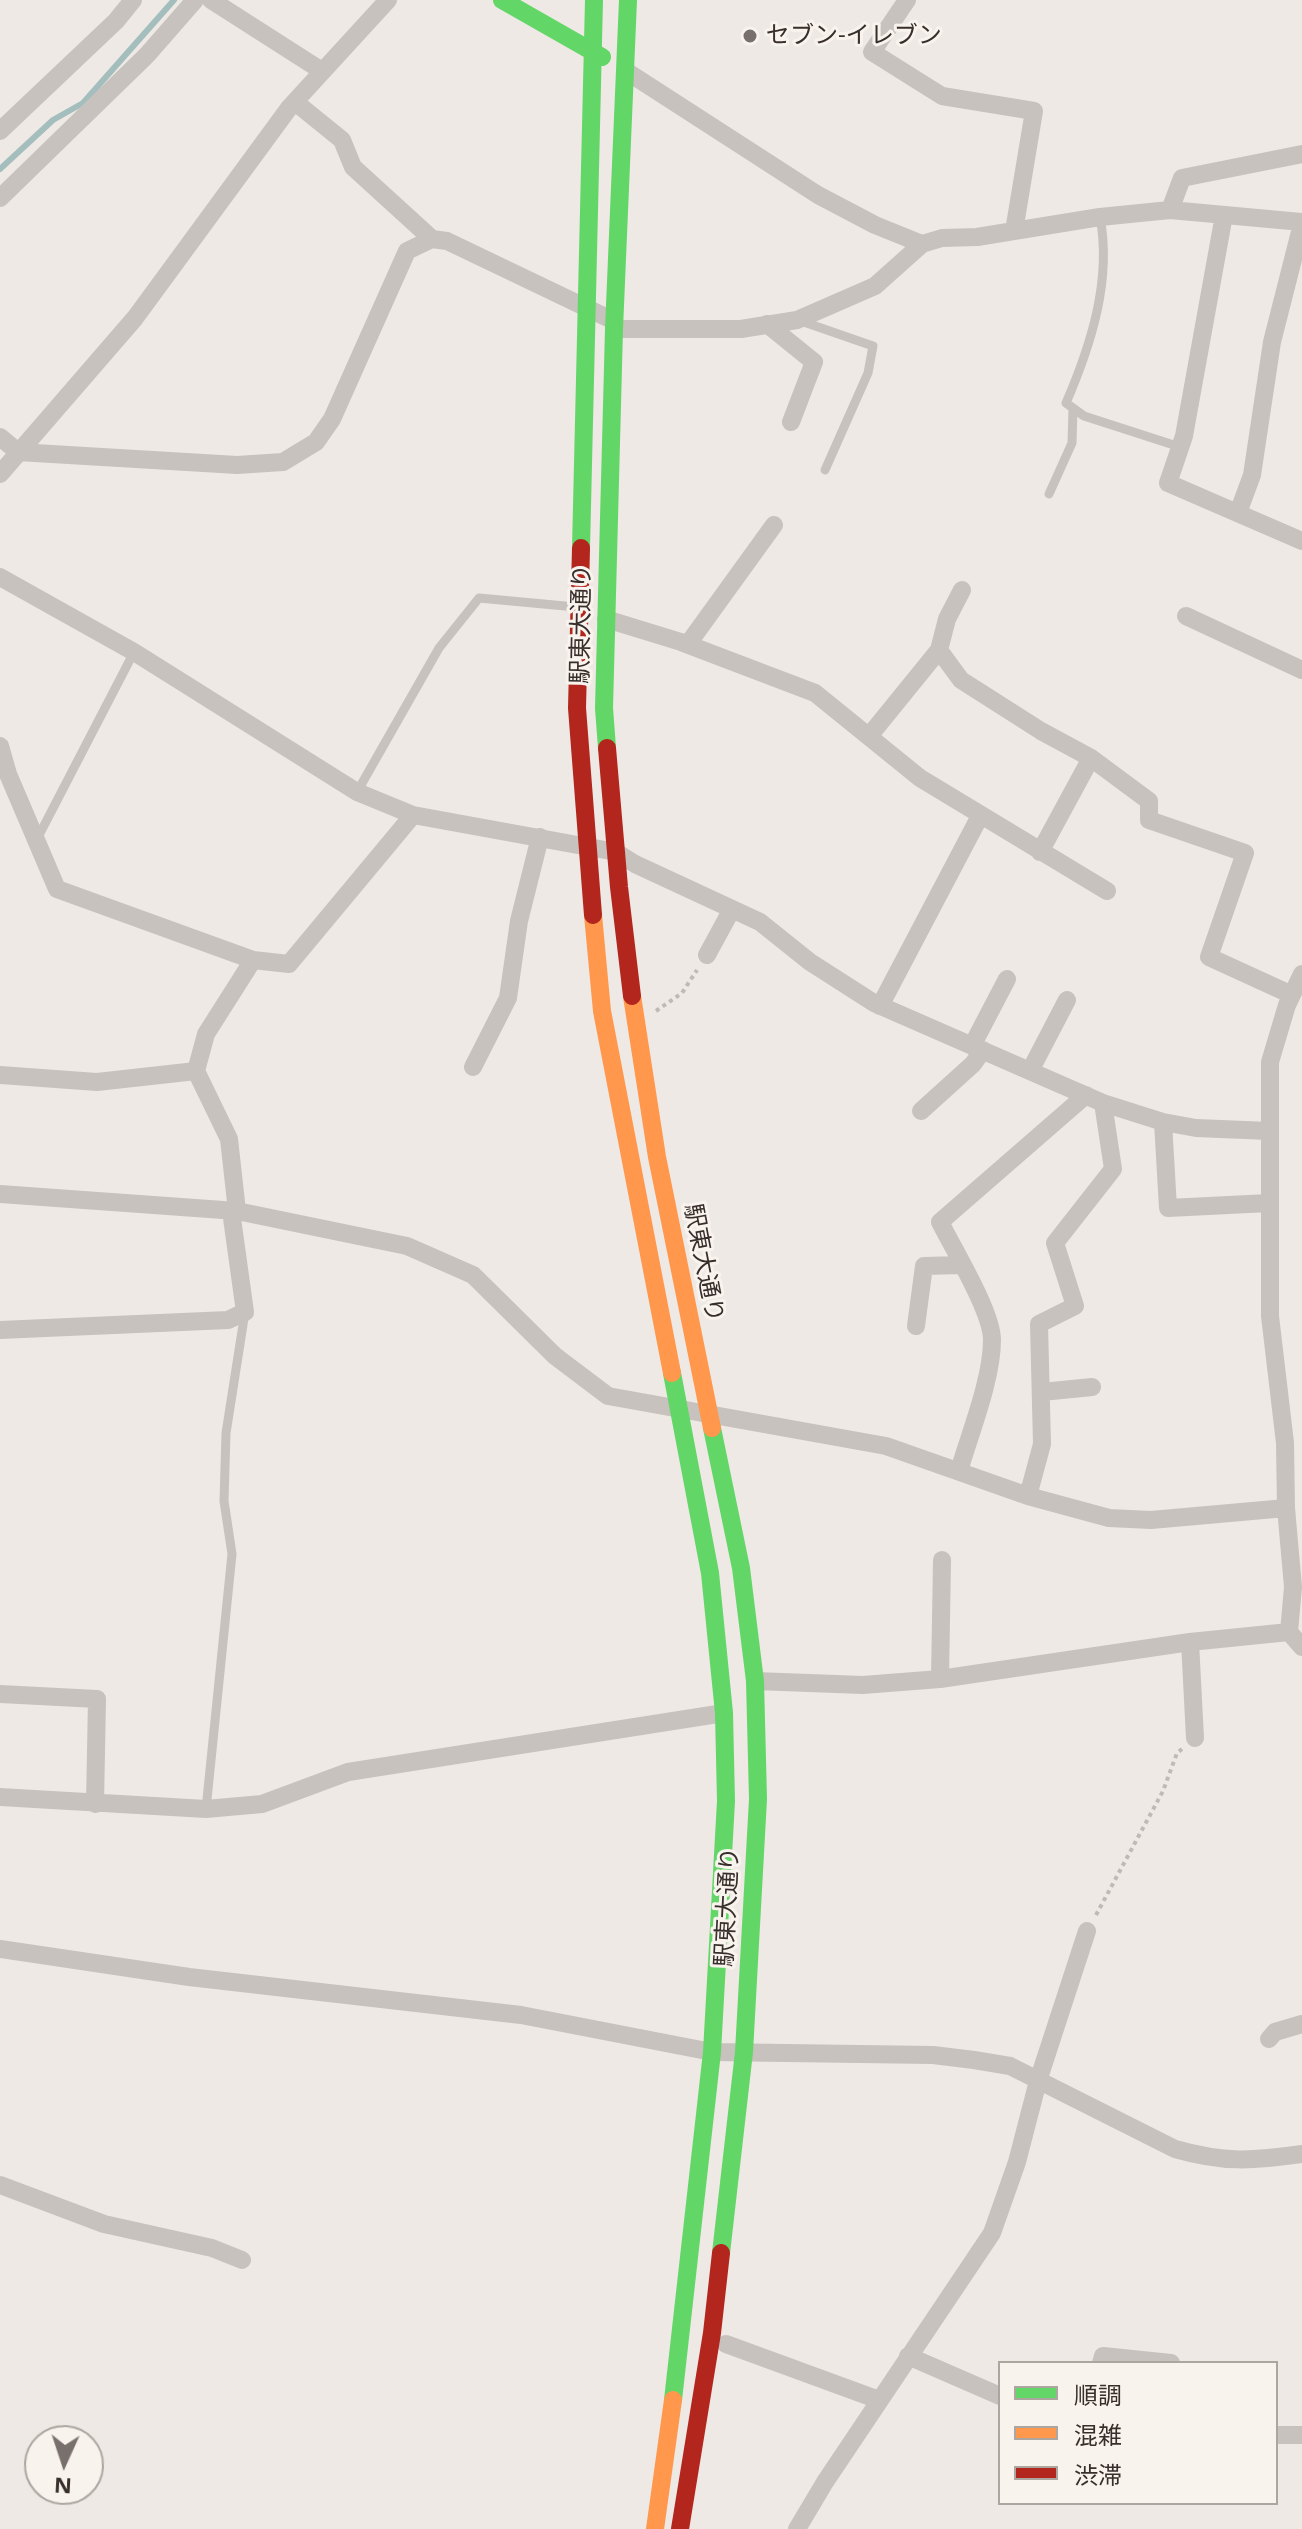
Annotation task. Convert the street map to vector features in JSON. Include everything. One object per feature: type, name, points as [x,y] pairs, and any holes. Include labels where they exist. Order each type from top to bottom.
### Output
[{"type":"street","points":[[0,131],[116,21],[133,0]]},
{"type":"street","points":[[0,198],[147,55],[195,0]]},
{"type":"street","points":[[211,0],[322,71]]},
{"type":"street","points":[[0,474],[135,318],[295,102],[388,0]]},
{"type":"street","points":[[502,0],[626,71],[818,195],[875,225],[922,244]]},
{"type":"street","name":"駅東大通り","points":[[594,0],[577,708],[586,847],[602,1011],[710,1573],[724,1713],[726,1801],[723,1890],[712,2052],[683,2329],[655,2529]]},
{"type":"street","name":"駅東大通り","points":[[628,0],[614,325],[604,708],[616,852],[635,1017],[657,1157],[741,1568],[755,1681],[758,1799],[744,2052],[712,2333],[680,2529]]},
{"type":"street","points":[[907,0],[872,52],[942,96],[1034,111],[1014,231]]},
{"type":"street","points":[[295,102],[342,140],[353,167],[432,239]]},
{"type":"street","points":[[1170,210],[1182,178],[1302,154]]},
{"type":"street","points":[[0,437],[18,452],[237,465],[283,462],[316,442],[332,419],[407,251],[432,239],[447,241],[614,325],[741,329],[797,320],[875,286],[922,244],[942,238],[977,237],[1100,217],[1170,210],[1302,223],[1272,342],[1252,475],[1238,513]]},
{"type":"street","points":[[1224,215],[1184,436],[1168,483],[1302,541]]},
{"type":"street","points":[[767,324],[814,362],[791,422]]},
{"type":"street","points":[[688,644],[774,525]]},
{"type":"street","points":[[0,577],[134,652],[357,792],[413,815],[616,852],[635,864],[760,922],[810,962],[880,1006],[1094,1099],[1163,1122],[1216,1131],[1269,1131]]},
{"type":"street","points":[[870,735],[939,650],[947,619],[962,590]]},
{"type":"street","points":[[1186,616],[1302,670]]},
{"type":"street","points":[[606,619],[688,644],[815,693],[920,778],[1107,891]]},
{"type":"street","points":[[939,650],[961,680],[1041,731],[1091,758],[1149,801],[1149,820],[1245,853],[1209,957],[1292,995]]},
{"type":"street","points":[[0,746],[8,774],[57,889],[253,960],[289,964],[413,815]]},
{"type":"street","points":[[1040,852],[1091,758]]},
{"type":"street","points":[[880,1006],[980,816]]},
{"type":"street","points":[[473,1067],[508,998],[519,921],[540,837]]},
{"type":"street","points":[[707,955],[732,909]]},
{"type":"street","points":[[0,1330],[228,1320],[245,1312],[229,1139],[196,1071],[206,1034],[253,960]]},
{"type":"street","points":[[1302,974],[1283,1018],[1270,1062],[1269,1131],[1270,1316],[1285,1443],[1286,1508],[1293,1587],[1289,1632],[1302,1647]]},
{"type":"street","points":[[921,1111],[973,1064],[1007,979]]},
{"type":"street","points":[[1030,1071],[1067,1000]]},
{"type":"street","points":[[1283,1018],[1302,1026]]},
{"type":"street","points":[[0,1075],[97,1082],[196,1071]]},
{"type":"street","points":[[959,1471],[982,1394],[992,1338],[984,1311],[940,1222],[1094,1099]]},
{"type":"street","points":[[1028,1496],[1042,1444],[1039,1324],[1075,1306],[1055,1243],[1113,1169],[1094,1099]]},
{"type":"street","points":[[1163,1122],[1168,1208],[1269,1203]]},
{"type":"street","points":[[0,1194],[234,1211],[407,1246],[473,1275],[555,1356],[608,1396],[886,1446],[1028,1496],[1109,1518],[1151,1520],[1286,1508]]},
{"type":"street","points":[[916,1326],[924,1266],[962,1265]]},
{"type":"street","points":[[1042,1392],[1092,1387]]},
{"type":"street","points":[[940,1679],[942,1560]]},
{"type":"street","points":[[755,1681],[863,1685],[940,1679],[1190,1642],[1289,1632]]},
{"type":"street","points":[[1190,1642],[1195,1738]]},
{"type":"street","points":[[0,1694],[97,1699],[95,1804]]},
{"type":"street","points":[[0,1797],[206,1809],[262,1804],[348,1772],[724,1713]]},
{"type":"street","points":[[797,2529],[879,2400],[992,2233],[1017,2162],[1038,2081],[1087,1931]]},
{"type":"street","points":[[0,1949],[189,1977],[521,2015],[712,2052],[933,2055],[1010,2066],[1175,2149],[1238,2161],[1302,2154]]},
{"type":"street","points":[[1269,2039],[1275,2032],[1302,2024]]},
{"type":"street","points":[[0,2185],[104,2224],[212,2248],[242,2260]]},
{"type":"street","points":[[726,2344],[879,2400]]},
{"type":"street","points":[[908,2356],[998,2395]]},
{"type":"street","points":[[1102,2361],[1103,2356],[1152,2361]]},
{"type":"street","points":[[1278,2435],[1302,2435]]},
{"type":"lane","points":[[1100,217],[1105,241],[1103,282],[1089,338],[1066,403],[1084,416],[1180,447]]},
{"type":"lane","points":[[797,320],[873,346],[868,373],[825,470]]},
{"type":"lane","points":[[1049,494],[1072,443],[1073,408]]},
{"type":"lane","points":[[357,792],[439,648],[479,598],[579,607]]},
{"type":"lane","points":[[36,841],[134,652]]},
{"type":"lane","points":[[206,1809],[232,1554],[224,1501],[226,1433],[245,1312]]},
{"type":"path","points":[[635,1017],[649,1015],[682,993],[707,955]]},
{"type":"path","points":[[1087,1931],[1163,1791],[1177,1753],[1195,1738]]},
{"type":"waterway","points":[[0,169],[53,120],[83,103],[174,0]]},
{"type":"traffic: fast","points":[[502,0],[602,57]]},
{"type":"traffic: fast","points":[[581,548],[594,0]]},
{"type":"traffic: fast","points":[[607,748],[604,708],[614,329],[628,0]]},
{"type":"traffic: fast","points":[[672,1373],[710,1573],[724,1713],[726,1801],[712,2052],[673,2400]]},
{"type":"traffic: fast","points":[[712,1428],[741,1568],[755,1681],[758,1799],[744,2052],[721,2253]]},
{"type":"traffic: slow","points":[[593,915],[602,1011],[672,1373]]},
{"type":"traffic: slow","points":[[632,996],[657,1157],[712,1428]]},
{"type":"traffic: slow","points":[[655,2529],[673,2400]]},
{"type":"traffic: jam","points":[[581,548],[577,708],[593,915]]},
{"type":"traffic: jam","points":[[607,748],[632,996]]},
{"type":"traffic: jam","points":[[680,2529],[712,2333],[721,2253]]},
{"type":"place","name":"セブン-イレブン","points":[[750,36]]}]
